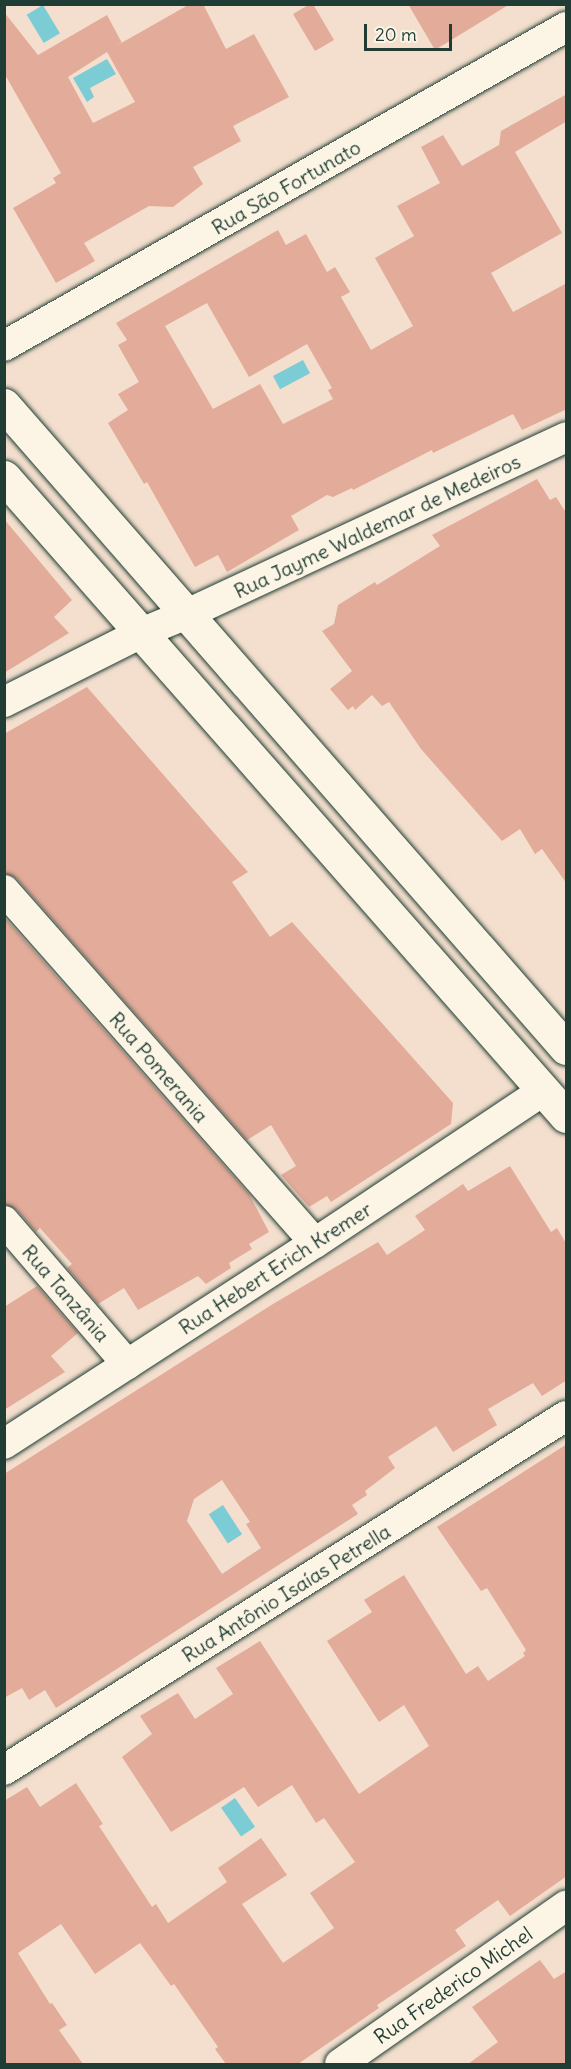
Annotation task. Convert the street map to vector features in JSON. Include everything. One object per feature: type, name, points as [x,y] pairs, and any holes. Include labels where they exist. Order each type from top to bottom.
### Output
[{"type":"street","name":"Rua São Fortunato","points":[[4,346],[567,27]]},
{"type":"street","points":[[4,405],[567,1048]]},
{"type":"street","name":"Rua Jayme Waldemar de Medeiros","points":[[4,702],[141,633],[187,614],[567,437]]},
{"type":"street","points":[[4,477],[567,1116]]},
{"type":"street","name":"Rua Pomerania","points":[[4,890],[315,1243]]},
{"type":"street","name":"Rua Hebert Erich Kremer","points":[[4,1444],[315,1243],[544,1090]]},
{"type":"street","name":"Rua Tanzânia","points":[[4,1221],[127,1364]]},
{"type":"street","name":"Rua Antônio Isaías Petrella","points":[[4,1770],[567,1416]]},
{"type":"street","name":"Rua Frederico Michel","points":[[340,2064],[567,1906]]},
{"type":"water","points":[[43,5],[60,33],[44,43],[27,15]]},
{"type":"water","points":[[107,59],[116,74],[90,88],[94,97],[87,102],[73,78]]},
{"type":"water","points":[[303,360],[310,373],[280,389],[273,376]]},
{"type":"water","points":[[223,1505],[242,1534],[228,1544],[209,1514]]},
{"type":"water","points":[[235,1798],[255,1827],[241,1836],[221,1808]]},
{"type":"building","points":[[190,4],[203,4],[226,49],[254,34],[289,97],[233,126],[241,141],[193,167],[203,184],[173,207],[149,206],[84,243],[95,261],[56,283],[13,208],[56,183],[53,178],[61,173],[4,73],[4,12],[38,55],[107,15],[122,43]],"holes":[[[107,52],[135,102],[93,123],[68,77]]]},
{"type":"building","points":[[313,4],[334,40],[315,51],[293,14]]},
{"type":"building","points":[[408,4],[510,4],[435,50]]},
{"type":"building","points":[[567,94],[567,121],[515,152],[562,233],[491,273],[513,312],[567,283],[567,409],[522,430],[513,414],[433,453],[432,450],[353,490],[352,488],[333,497],[327,495],[291,516],[299,530],[227,572],[218,555],[195,567],[147,482],[144,484],[108,423],[128,410],[118,394],[139,382],[118,345],[127,340],[116,323],[278,230],[286,245],[306,234],[327,272],[335,267],[350,292],[341,297],[371,350],[413,326],[375,258],[414,236],[397,206],[440,183],[421,147],[443,135],[462,166],[499,145],[501,131]],"holes":[[[207,303],[249,377],[307,344],[332,388],[328,390],[333,399],[283,424],[260,384],[213,409],[165,326]]]},
{"type":"building","points":[[537,479],[550,500],[556,497],[567,514],[567,884],[542,849],[535,854],[520,829],[502,841],[421,749],[389,702],[382,706],[372,695],[355,710],[353,706],[348,710],[330,689],[352,671],[322,631],[334,624],[338,605],[375,582],[377,585],[440,546],[432,535]]},
{"type":"building","points":[[4,519],[72,600],[54,617],[69,633],[4,673]]},
{"type":"building","points":[[87,687],[248,872],[232,882],[270,937],[292,922],[453,1103],[451,1124],[331,1202],[327,1196],[309,1207],[281,1175],[296,1166],[271,1125],[247,1140],[17,879],[4,873],[4,734]]},
{"type":"building","points":[[4,917],[249,1194],[269,1232],[249,1244],[252,1249],[229,1263],[231,1268],[206,1284],[198,1276],[138,1310],[124,1288],[98,1304],[67,1268],[72,1264],[40,1228],[36,1232],[17,1210],[4,1204]]},
{"type":"building","points":[[510,1166],[551,1232],[557,1228],[567,1245],[567,1380],[542,1396],[533,1383],[488,1409],[497,1425],[453,1452],[436,1426],[388,1457],[395,1468],[365,1491],[367,1495],[352,1505],[358,1514],[56,1708],[45,1690],[29,1700],[22,1688],[4,1698],[4,1474],[273,1304],[378,1242],[387,1255],[425,1230],[415,1216],[463,1184],[468,1191]],"holes":[[[222,1480],[250,1522],[246,1524],[261,1548],[222,1574],[187,1521],[194,1499]]]},
{"type":"building","points":[[37,1286],[78,1333],[51,1356],[65,1372],[4,1410],[4,1307]]},
{"type":"building","points":[[567,1444],[567,1876],[510,1916],[498,1900],[455,1930],[466,1946],[377,2005],[379,2008],[298,2064],[226,2064],[215,2049],[218,2047],[174,1984],[171,1986],[140,1943],[95,1974],[61,1924],[18,1953],[50,2004],[52,2003],[67,2025],[59,2030],[83,2064],[4,2064],[4,1801],[27,1787],[40,1807],[76,1783],[103,1824],[99,1826],[152,1907],[156,1904],[168,1923],[227,1882],[218,1868],[261,1838],[287,1875],[242,1904],[283,1963],[334,1928],[310,1893],[355,1862],[324,1818],[316,1823],[292,1785],[258,1807],[244,1787],[171,1832],[122,1757],[152,1734],[140,1716],[178,1693],[195,1719],[233,1694],[216,1668],[260,1641],[359,1794],[429,1746],[404,1705],[379,1722],[327,1641],[372,1612],[364,1600],[404,1575],[466,1674],[478,1666],[488,1681],[525,1656],[523,1653],[526,1650],[487,1588],[481,1591],[437,1527]]},
{"type":"building","points":[[540,1960],[554,1979],[567,1971],[567,2064],[468,2064],[498,2042],[472,2007]]}]
